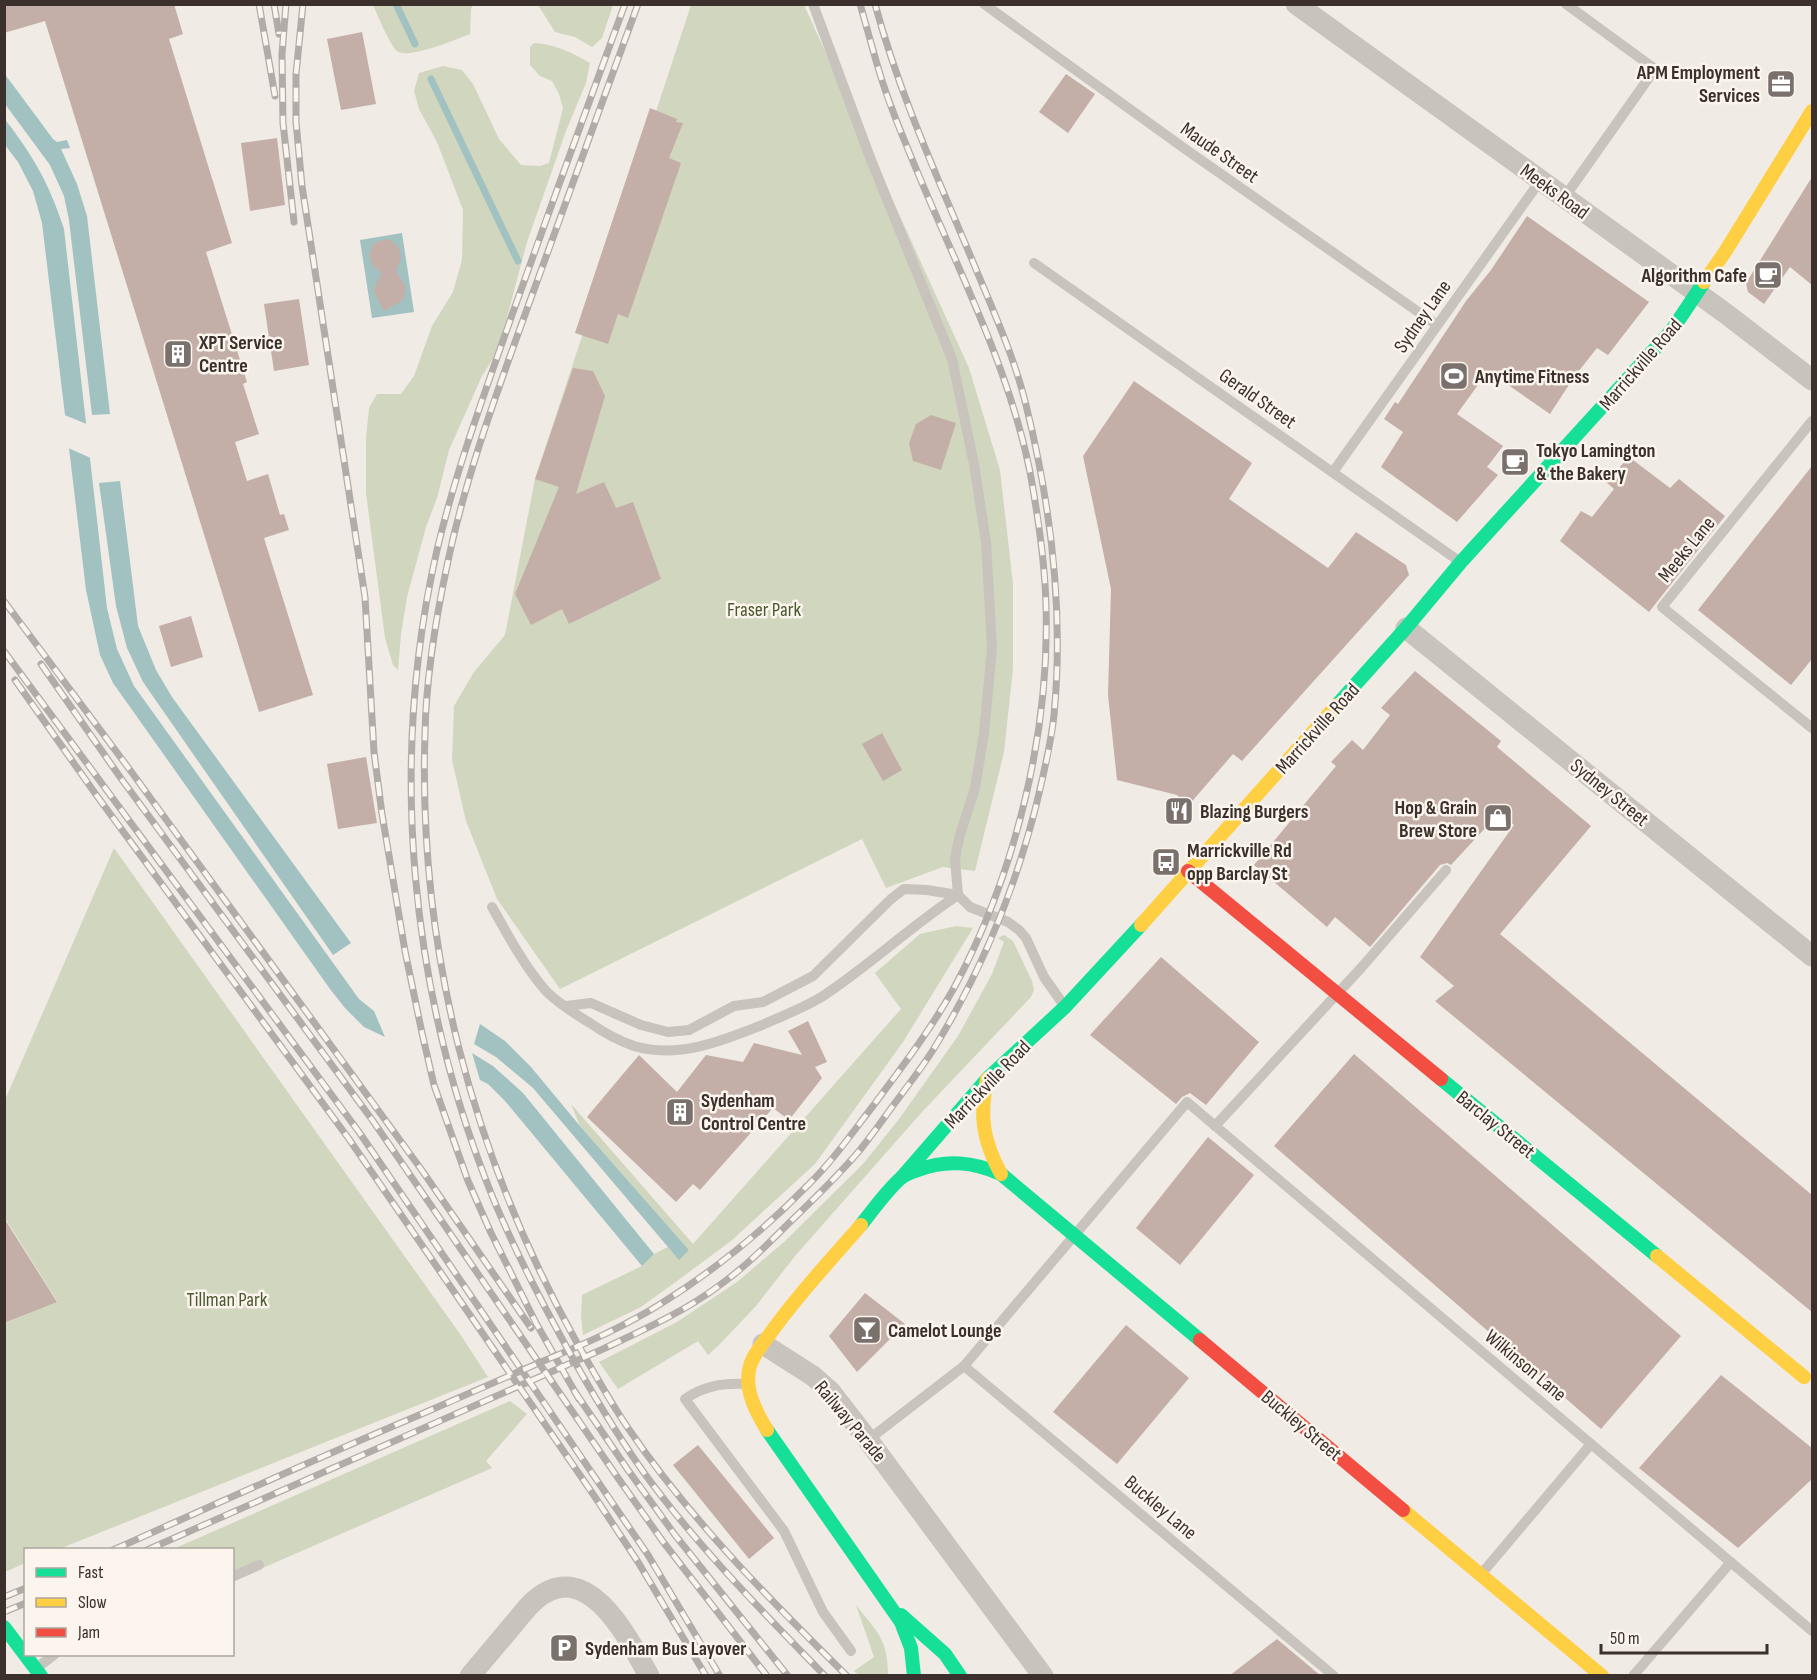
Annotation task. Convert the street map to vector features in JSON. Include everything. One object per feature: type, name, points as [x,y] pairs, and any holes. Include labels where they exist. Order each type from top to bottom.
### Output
[{"type":"main road","name":"Marrickville Road","points":[[763,1344],[787,1310],[987,1078],[1065,1007],[1406,628],[1461,562],[1672,330],[1812,111]]},
{"type":"main road","name":"Barclay Street","points":[[1188,871],[1804,1377]]},
{"type":"main road","name":"Buckley Street","points":[[987,1078],[982,1098],[982,1119],[991,1157],[1001,1174]]},
{"type":"main road","name":"Buckley Street","points":[[902,1177],[921,1167],[942,1162],[964,1162],[983,1166],[1001,1174],[1602,1676]]},
{"type":"main road","points":[[763,1344],[749,1366],[748,1384],[752,1399],[768,1432],[901,1622],[914,1661],[914,1676]]},
{"type":"main road","points":[[890,1605],[945,1654],[960,1676]]},
{"type":"main road","points":[[4,1628],[24,1654]]},
{"type":"main road","points":[[26,1656],[38,1672]]},
{"type":"street","name":"Meeks Road","points":[[1296,4],[1812,379]]},
{"type":"street","name":"Sydney Street","points":[[1406,628],[1812,956]]},
{"type":"street","name":"Railway Parade","points":[[763,1344],[813,1376],[830,1391],[1043,1676]]},
{"type":"street","points":[[470,1676],[534,1601],[553,1589],[568,1586],[582,1590],[605,1607],[632,1643],[649,1676]]},
{"type":"lane","points":[[813,4],[871,160],[952,359],[974,464],[986,542],[992,648],[984,733],[975,788],[959,838],[955,859],[958,895]]},
{"type":"lane","name":"Maude Street","points":[[984,4],[1188,151],[1437,325]]},
{"type":"lane","points":[[1564,198],[1655,69],[1566,4]]},
{"type":"lane","name":"Sydney Lane","points":[[1333,472],[1540,181]]},
{"type":"lane","name":"Gerald Street","points":[[1035,263],[1461,562]]},
{"type":"lane","name":"Meeks Lane","points":[[1812,421],[1662,607],[1812,728]]},
{"type":"lane","points":[[1215,1126],[1337,994],[1446,870]]},
{"type":"lane","points":[[566,1006],[591,1004],[640,1025],[668,1032],[689,1030],[734,1006],[763,1002],[813,976],[903,889],[958,895],[970,907],[1008,921],[1026,938],[1044,977],[1065,1007]]},
{"type":"lane","points":[[492,907],[520,956],[547,991],[606,1033],[634,1046],[660,1051],[684,1050],[711,1044],[784,1016],[822,997],[958,895]]},
{"type":"lane","name":"Wilkinson Lane","points":[[1076,1235],[1187,1102],[1812,1631]]},
{"type":"lane","points":[[868,1440],[964,1366],[1076,1235]]},
{"type":"lane","name":"Buckley Lane","points":[[964,1366],[1334,1676]]},
{"type":"lane","points":[[748,1384],[729,1383],[698,1390],[685,1399],[784,1531],[823,1612],[851,1651]]},
{"type":"lane","points":[[1481,1575],[1591,1444]]},
{"type":"lane","points":[[1633,1676],[1731,1562]]},
{"type":"lane","points":[[234,1576],[259,1565]]},
{"type":"lane","points":[[38,1672],[53,1656]]},
{"type":"green space","points":[[373,5],[473,5],[470,34],[433,48],[403,53],[397,51],[391,42]]},
{"type":"green space","points":[[538,5],[613,5],[602,38],[592,47],[575,37],[555,32]]},
{"type":"green space","name":"Fraser Park","points":[[691,5],[804,5],[969,368],[1000,470],[1013,584],[1013,669],[1004,752],[975,871],[943,867],[886,888],[862,839],[560,989],[497,899],[466,821],[452,760],[454,706],[474,672],[505,635],[535,479]]},
{"type":"green space","points":[[534,43],[557,47],[590,63],[586,83],[566,131],[527,242],[494,357],[482,376],[449,450],[407,597],[398,670],[393,665],[385,638],[366,493],[366,438],[369,408],[377,394],[401,394],[414,376],[432,326],[453,292],[462,260],[463,210],[437,142],[419,109],[414,91],[419,73],[443,66],[462,70],[473,84],[499,139],[521,165],[540,166],[549,163],[563,108],[552,81],[540,76],[530,65],[530,47]]},
{"type":"green space","name":"Tillman Park","points":[[114,848],[460,1334],[488,1377],[61,1548],[24,1548],[24,1563],[5,1572],[5,1323],[57,1301],[5,1218],[5,1100]]},
{"type":"green space","points":[[956,926],[973,928],[903,1042],[815,1164],[731,1241],[677,1281],[641,1307],[583,1335],[582,1295],[642,1266],[654,1254],[668,1247],[679,1259],[689,1250],[580,1126],[571,1104],[693,1244],[901,1009],[875,973],[920,934]]},
{"type":"green space","points":[[1004,935],[1013,941],[1032,981],[1034,990],[1031,997],[922,1112],[795,1256],[756,1306],[720,1344],[708,1355],[698,1341],[618,1389],[599,1362],[677,1322],[737,1282],[784,1242],[863,1164],[899,1119],[958,1036],[992,974],[1004,942],[998,938]]},
{"type":"green space","points":[[510,1401],[527,1414],[486,1461],[492,1468],[234,1581],[234,1548],[176,1548]]},
{"type":"green space","points":[[856,1605],[880,1637],[886,1653],[888,1675],[859,1675],[854,1671],[874,1657]]},
{"type":"water","points":[[4,73],[53,139],[57,142],[67,140],[70,148],[61,149],[77,184],[87,216],[110,414],[92,415],[69,220],[64,196],[50,165],[5,104]]},
{"type":"water","points":[[4,118],[40,171],[64,229],[107,608],[117,649],[134,686],[359,999],[374,1011],[385,1037],[364,1027],[330,989],[113,683],[100,655],[86,590],[42,223],[33,191],[18,162],[5,145]]},
{"type":"water","points":[[402,233],[414,312],[372,318],[360,240]]},
{"type":"water","points":[[120,481],[138,626],[156,670],[172,697],[351,943],[333,955],[143,682],[127,648],[116,606],[99,483]]},
{"type":"water","points":[[480,1024],[505,1041],[531,1067],[689,1250],[679,1260],[533,1088],[496,1057],[474,1044]]},
{"type":"water","points":[[472,1053],[493,1066],[523,1093],[654,1254],[642,1266],[505,1101],[488,1084],[480,1080]]},
{"type":"pier","points":[[62,414],[89,425],[93,459],[66,447]]},
{"type":"building","name":"XPT Service Centre","points":[[4,4],[174,4],[183,34],[169,39],[232,243],[206,252],[247,382],[243,384],[259,434],[235,442],[247,481],[268,474],[280,515],[284,514],[289,530],[264,538],[313,695],[259,712],[45,21],[4,33]]},
{"type":"building","points":[[362,32],[376,104],[341,110],[327,39]]},
{"type":"building","points":[[1066,74],[1095,94],[1068,133],[1039,112]]},
{"type":"building","points":[[650,108],[677,119],[676,122],[683,123],[669,158],[681,163],[628,318],[618,314],[608,344],[575,333]]},
{"type":"building","points":[[277,138],[285,205],[250,211],[241,143]]},
{"type":"building","points":[[1812,177],[1812,285],[1790,267],[1764,304],[1748,292],[1746,283]]},
{"type":"building","points":[[1527,216],[1649,302],[1608,355],[1597,348],[1574,377],[1550,414],[1488,371],[1457,414],[1503,446],[1487,467],[1498,475],[1457,522],[1381,467],[1403,432],[1384,419],[1395,402],[1398,404],[1466,301],[1491,270]]},
{"type":"building","points":[[391,240],[399,248],[401,259],[396,271],[406,287],[404,298],[384,311],[374,289],[381,273],[372,265],[369,255],[376,242]]},
{"type":"building","points":[[299,299],[309,365],[274,371],[264,304]]},
{"type":"building","points":[[573,368],[593,371],[605,396],[576,494],[604,482],[616,508],[633,502],[661,579],[569,624],[562,609],[531,625],[515,594],[559,487],[535,479]]},
{"type":"building","points":[[1134,381],[1252,463],[1229,499],[1328,568],[1356,532],[1406,565],[1409,575],[1242,761],[1233,754],[1188,806],[1177,795],[1117,780],[1108,695],[1111,589],[1083,456]]},
{"type":"building","points":[[931,415],[956,423],[941,470],[913,461],[909,443],[916,424]]},
{"type":"building","points":[[1629,457],[1670,488],[1679,479],[1725,516],[1649,612],[1560,541],[1581,511],[1592,517],[1614,489],[1606,482]]},
{"type":"building","points":[[1812,466],[1812,659],[1791,685],[1698,610]]},
{"type":"building","points":[[191,616],[203,657],[171,667],[159,626]]},
{"type":"building","points":[[1415,671],[1501,741],[1497,747],[1591,826],[1500,934],[1812,1195],[1812,1312],[1435,1001],[1454,986],[1420,957],[1514,825],[1499,813],[1451,865],[1447,863],[1440,865],[1370,947],[1335,917],[1327,927],[1254,865],[1336,766],[1331,762],[1352,740],[1363,750],[1390,715],[1381,708]]},
{"type":"building","points":[[882,733],[902,770],[883,781],[862,744]]},
{"type":"building","points":[[366,757],[377,823],[338,829],[327,764]]},
{"type":"building","points":[[1161,957],[1259,1042],[1206,1105],[1190,1093],[1176,1104],[1090,1035]]},
{"type":"building","name":"Sydenham Control Centre","points":[[808,1021],[827,1062],[815,1067],[822,1078],[789,1120],[773,1108],[700,1190],[693,1184],[676,1202],[587,1117],[639,1055],[677,1092],[706,1055],[743,1062],[754,1043],[802,1055],[788,1031]]},
{"type":"building","points":[[1354,1054],[1681,1336],[1601,1429],[1274,1146]]},
{"type":"building","points":[[1208,1137],[1254,1175],[1180,1265],[1136,1228]]},
{"type":"building","points":[[4,1218],[57,1302],[4,1323]]},
{"type":"building","name":"Camelot Lounge","points":[[865,1293],[905,1324],[857,1372],[829,1336]]},
{"type":"building","points":[[1126,1325],[1189,1378],[1117,1464],[1053,1412]]},
{"type":"building","points":[[1721,1375],[1812,1448],[1812,1479],[1738,1548],[1639,1468]]},
{"type":"building","points":[[698,1445],[774,1538],[749,1559],[673,1465]]},
{"type":"building","points":[[1277,1639],[1321,1676],[1229,1676]]},
{"type":"waterway","points":[[396,4],[415,44]]},
{"type":"waterway","points":[[431,79],[518,261]]},
{"type":"railway","points":[[259,4],[275,96]]},
{"type":"railway","points":[[274,4],[279,34]]},
{"type":"railway","points":[[286,4],[282,54],[283,123],[294,222]]},
{"type":"railway","points":[[303,4],[296,74],[296,122],[302,186],[365,597],[374,752],[405,951],[434,1085],[468,1181],[536,1323],[579,1399]]},
{"type":"railway","points":[[625,4],[481,402],[437,550],[422,631],[413,713],[411,795],[416,878],[426,960],[442,1041],[465,1120],[493,1198],[537,1291],[593,1393],[642,1470],[707,1551],[825,1676]]},
{"type":"railway","points":[[638,4],[496,395],[474,461],[456,527],[436,625],[426,712],[425,814],[431,893],[442,971],[459,1048],[481,1123],[508,1198],[539,1270],[576,1341],[621,1417],[677,1494],[760,1588],[847,1676]]},
{"type":"railway","points":[[117,1548],[603,1335],[648,1312],[701,1277],[774,1218],[833,1157],[927,1032],[955,986],[976,943],[1011,850],[1035,753],[1046,654],[1046,606],[1041,539],[1030,472],[1009,395],[981,319],[893,111],[860,4]]},
{"type":"railway","points":[[152,1548],[603,1349],[663,1320],[706,1295],[764,1248],[860,1150],[933,1050],[966,992],[994,932],[1017,870],[1036,806],[1051,738],[1057,676],[1053,559],[1035,443],[1016,372],[998,322],[909,107],[875,4]]},
{"type":"railway","points":[[4,601],[421,1169],[531,1328]]},
{"type":"railway","points":[[4,651],[359,1132],[648,1555],[720,1676]]},
{"type":"railway","points":[[41,664],[120,777],[373,1121],[664,1543],[767,1676]]},
{"type":"railway","points":[[15,680],[97,796],[349,1139],[595,1497],[638,1562],[706,1676]]},
{"type":"railway","points":[[575,1392],[675,1535],[788,1676]]},
{"type":"railway","points":[[4,1597],[24,1589]]},
{"type":"railway","points":[[4,1612],[24,1604]]},
{"type":"traffic: fast","points":[[1337,705],[1461,562],[1672,330],[1704,282]]},
{"type":"traffic: fast","points":[[902,1177],[987,1079],[1065,1007],[1141,925]]},
{"type":"traffic: fast","points":[[1441,1079],[1657,1256]]},
{"type":"traffic: fast","points":[[861,1225],[891,1188],[909,1173],[950,1163],[991,1170],[1001,1174],[1200,1340]]},
{"type":"traffic: fast","points":[[767,1430],[901,1622],[911,1648],[914,1676]]},
{"type":"traffic: fast","points":[[901,1615],[945,1654],[960,1676]]},
{"type":"traffic: fast","points":[[4,1627],[24,1653]]},
{"type":"traffic: fast","points":[[26,1656],[41,1676]]},
{"type":"traffic: slow","points":[[1704,282],[1812,111]]},
{"type":"traffic: slow","points":[[1141,925],[1337,705]]},
{"type":"traffic: slow","points":[[987,1079],[983,1105],[984,1128],[990,1150],[1001,1174]]},
{"type":"traffic: slow","points":[[767,1430],[755,1409],[750,1393],[748,1378],[752,1361],[789,1309],[861,1225]]},
{"type":"traffic: slow","points":[[1657,1256],[1804,1377]]},
{"type":"traffic: slow","points":[[1403,1510],[1602,1676]]},
{"type":"traffic: jam","points":[[1188,871],[1441,1079]]},
{"type":"traffic: jam","points":[[1200,1340],[1403,1510]]},
{"type":"place","name":"APM Employment Services","points":[[1781,84]]},
{"type":"place","name":"Algorithm Cafe","points":[[1768,275]]},
{"type":"place","name":"XPT Service Centre","points":[[178,354]]},
{"type":"place","name":"Anytime Fitness","points":[[1454,376]]},
{"type":"place","name":"Tokyo Lamington & the Bakery","points":[[1515,462]]},
{"type":"place","name":"Blazing Burgers","points":[[1179,811]]},
{"type":"place","name":"Hop & Grain Brew Store","points":[[1498,818]]},
{"type":"place","name":"Marrickville Rd opp Barclay St","points":[[1166,862]]},
{"type":"place","name":"Sydenham Control Centre","points":[[680,1112]]},
{"type":"place","name":"Camelot Lounge","points":[[867,1330]]},
{"type":"place","name":"Sydenham Bus Layover","points":[[564,1648]]}]
